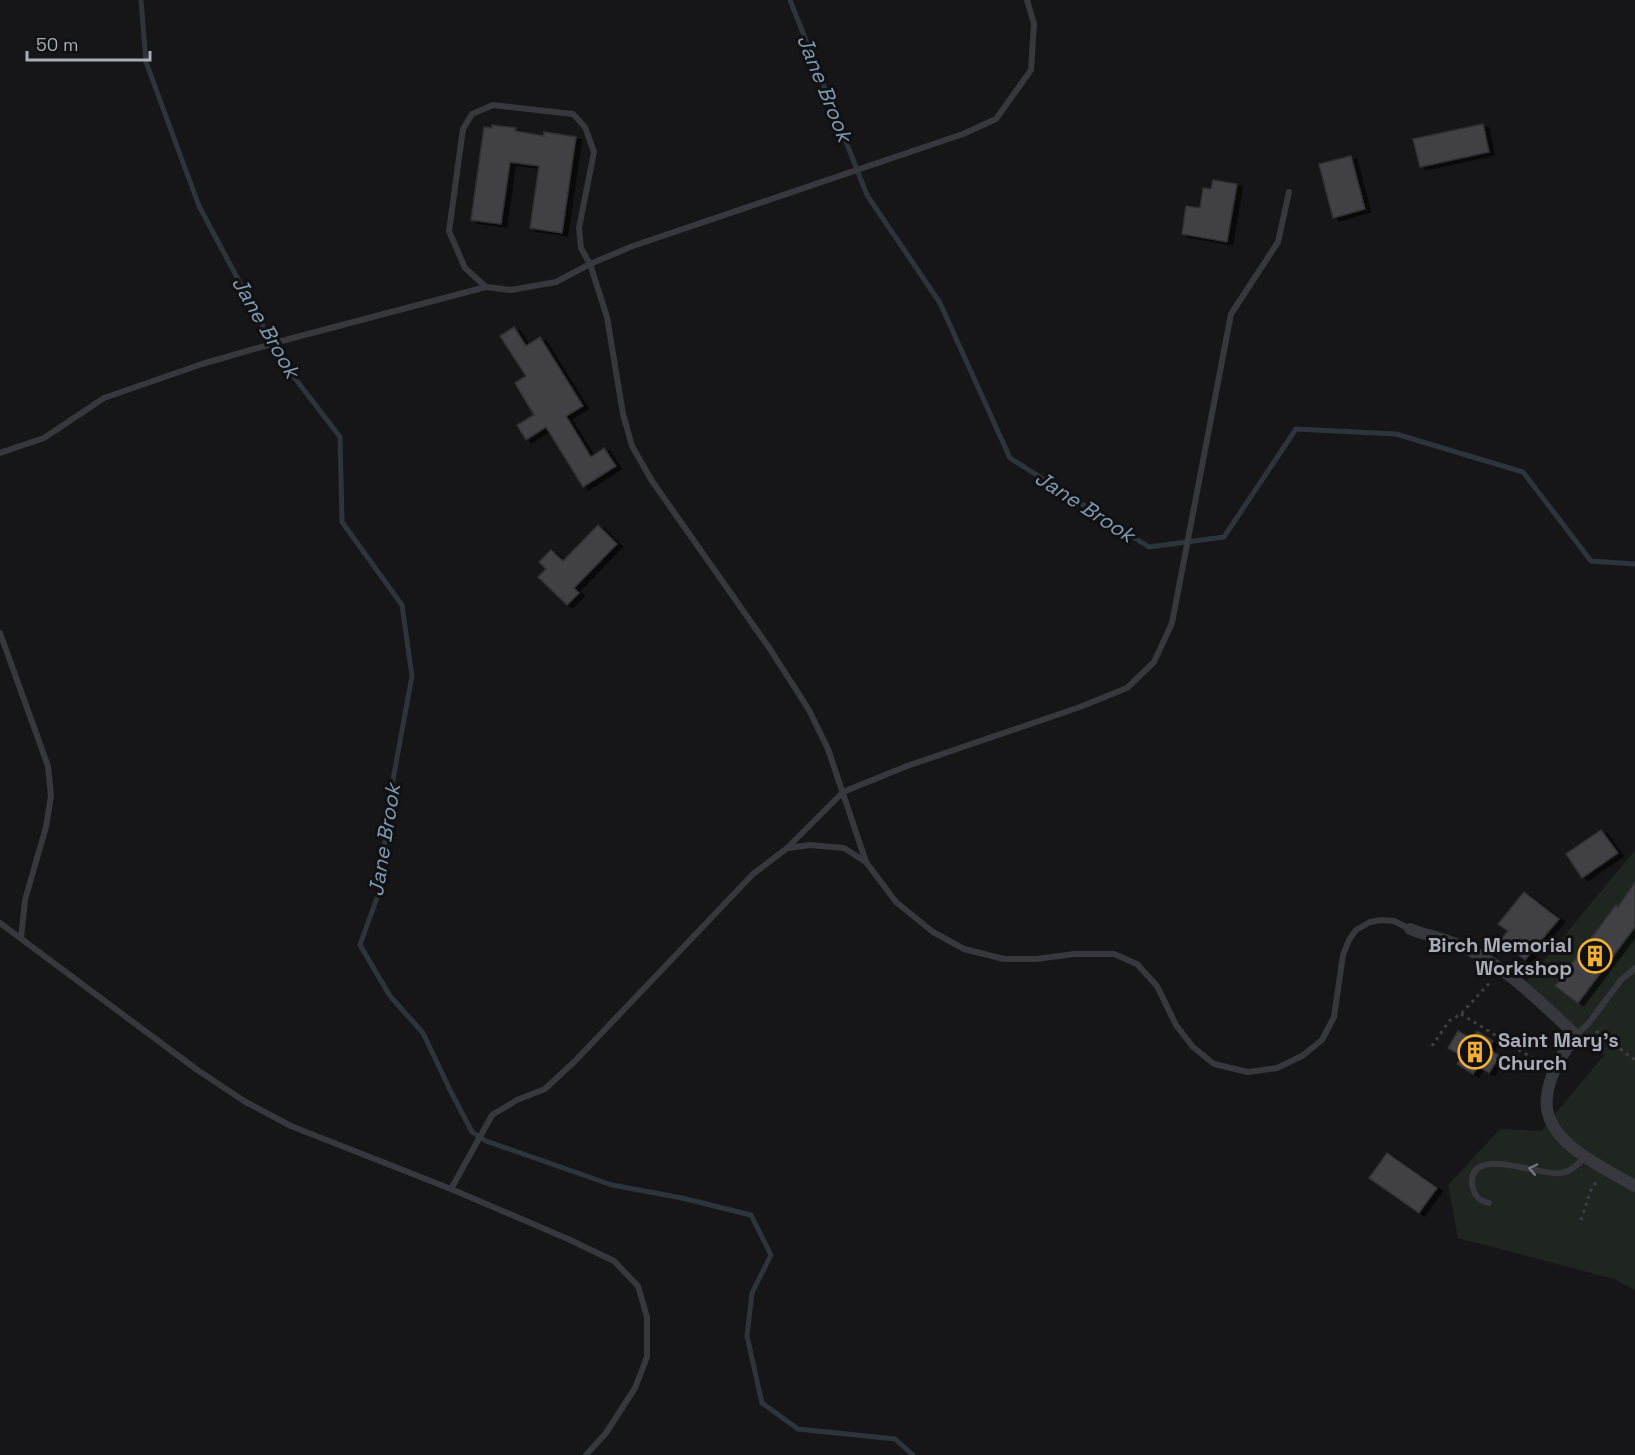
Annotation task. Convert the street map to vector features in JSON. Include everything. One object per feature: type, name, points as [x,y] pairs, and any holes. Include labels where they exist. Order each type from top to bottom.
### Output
[{"type":"street","points":[[1410,929],[1458,945],[1501,970],[1532,994],[1576,1035],[1554,1071],[1546,1103],[1549,1118],[1563,1139],[1585,1156],[1635,1186]]},
{"type":"lane","points":[[0,453],[44,438],[104,398],[202,364],[486,287],[511,291],[556,282],[590,264],[633,246],[963,134],[996,119],[1030,70],[1034,24],[1027,0]]},
{"type":"lane","points":[[486,287],[465,268],[449,231],[463,129],[472,114],[493,105],[573,114],[585,128],[594,152],[579,228],[581,248],[590,264],[607,317],[623,414],[632,446],[652,481],[770,649],[809,710],[828,749],[867,862],[896,902],[933,932],[964,949],[1004,959],[1036,959],[1074,954],[1114,954],[1137,964],[1157,986],[1176,1025],[1193,1047],[1214,1064],[1248,1072],[1277,1068],[1302,1056],[1322,1040],[1334,1017],[1343,955],[1356,930],[1370,922],[1382,920],[1394,921],[1410,929]]},
{"type":"lane","points":[[451,1189],[492,1115],[517,1100],[545,1089],[576,1061],[753,874],[786,849],[843,792],[907,766],[1080,707],[1127,688],[1154,662],[1172,623],[1231,314],[1278,242],[1289,192]]},
{"type":"lane","points":[[0,633],[48,765],[51,796],[46,827],[25,900],[21,938]]},
{"type":"lane","points":[[786,849],[810,844],[844,848],[867,862]]},
{"type":"lane","points":[[0,923],[196,1070],[244,1101],[291,1126],[451,1189],[614,1261],[638,1286],[648,1317],[646,1357],[635,1389],[606,1433],[586,1455]]},
{"type":"lane","points":[[1576,1035],[1588,1024],[1621,980],[1635,968]]},
{"type":"lane","points":[[1489,1203],[1475,1194],[1472,1186],[1474,1174],[1482,1166],[1509,1165],[1558,1174],[1567,1172],[1585,1156]]},
{"type":"path","points":[[1432,1046],[1449,1021],[1461,1014],[1501,970]]},
{"type":"path","points":[[1461,1014],[1554,1071]]},
{"type":"path","points":[[1588,1024],[1635,1060]]},
{"type":"path","points":[[1581,1220],[1591,1190],[1601,1176]]},
{"type":"shaded area","points":[[1635,850],[1635,1290],[1614,1279],[1458,1238],[1448,1185],[1500,1129],[1541,1131],[1604,1055],[1522,987]]},
{"type":"building","points":[[1483,124],[1489,152],[1420,167],[1413,139]]},
{"type":"building","points":[[492,125],[516,128],[515,131],[544,136],[544,132],[576,137],[562,233],[530,228],[539,166],[510,162],[501,224],[471,220],[484,127],[492,128]]},
{"type":"building","points":[[1351,156],[1365,209],[1333,218],[1319,164]]},
{"type":"building","points":[[1213,180],[1237,184],[1227,242],[1182,234],[1186,206],[1200,208],[1203,188],[1211,189]]},
{"type":"building","points":[[514,327],[526,346],[540,337],[583,406],[566,416],[591,457],[604,448],[616,466],[583,487],[546,427],[526,440],[517,425],[534,415],[515,383],[526,376],[500,336]]},
{"type":"building","points":[[598,525],[617,544],[574,588],[579,593],[567,605],[538,577],[546,569],[539,562],[551,550],[563,561]]},
{"type":"building","points":[[1601,830],[1618,853],[1582,878],[1566,854]]},
{"type":"building","name":"Birch Memorial Workshop","points":[[1635,882],[1635,927],[1578,1003],[1555,986]]},
{"type":"building","points":[[1524,892],[1559,919],[1525,960],[1500,940],[1508,931],[1498,924]]},
{"type":"building","name":"Saint Mary's Church","points":[[1458,1031],[1472,1039],[1477,1031],[1493,1041],[1488,1049],[1500,1056],[1489,1073],[1478,1066],[1473,1074],[1457,1064],[1462,1056],[1448,1048]]},
{"type":"building","points":[[1387,1153],[1437,1188],[1419,1213],[1369,1178]]},
{"type":"waterway","name":"Jane Brook","points":[[141,0],[146,62],[199,206],[281,360],[340,437],[342,522],[402,605],[412,676],[390,796],[379,892],[360,945],[390,996],[423,1033],[472,1132],[486,1141],[612,1185],[682,1198],[751,1215],[771,1255],[752,1293],[747,1336],[762,1403],[798,1429],[895,1439],[913,1455]]},
{"type":"waterway","name":"Jane Brook","points":[[790,0],[867,195],[940,303],[1010,458],[1149,547],[1224,537],[1296,429],[1396,434],[1523,472],[1591,561],[1635,564]]},
{"type":"place","name":"Birch Memorial Workshop","points":[[1595,956]]},
{"type":"place","name":"Saint Mary's Church","points":[[1475,1052]]}]
